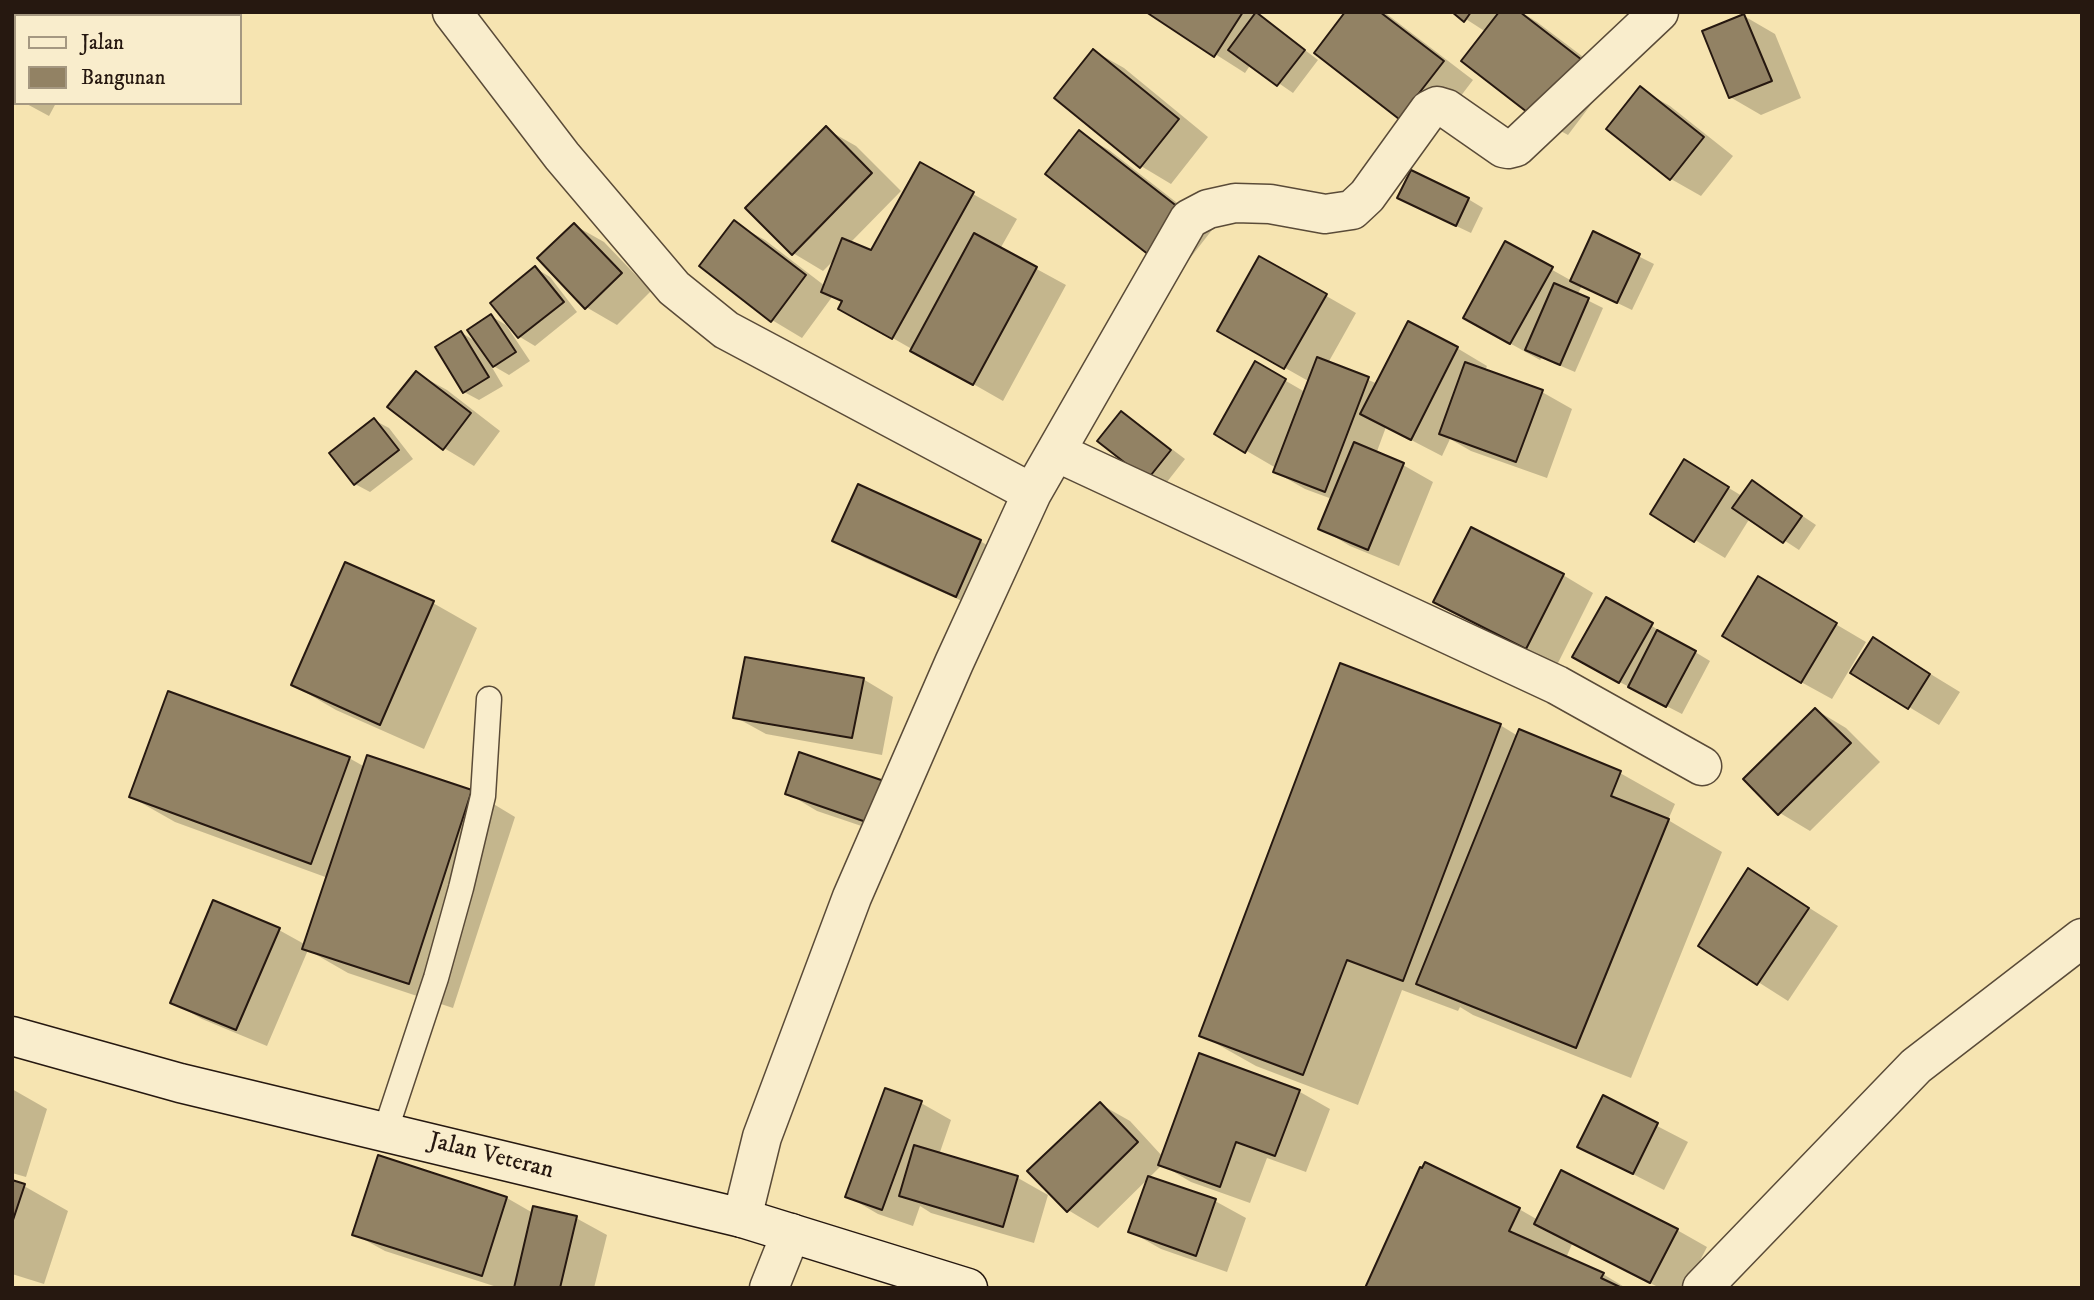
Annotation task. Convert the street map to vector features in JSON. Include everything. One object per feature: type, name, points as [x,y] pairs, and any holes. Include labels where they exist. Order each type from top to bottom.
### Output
[{"type":"street","points":[[452,12],[562,156],[674,288],[726,330],[1032,493]]},
{"type":"street","points":[[742,1218],[762,1137],[852,897],[954,663],[1032,493],[1189,219],[1209,209],[1235,203],[1277,205],[1325,214],[1352,209],[1367,196],[1429,110],[1437,106],[1447,109],[1503,148],[1516,147],[1659,12]]},
{"type":"street","points":[[1056,452],[1557,685],[1702,766]]},
{"type":"street","points":[[1702,1288],[1916,1066],[2082,938]]},
{"type":"street","name":"Jalan Veteran","points":[[12,1036],[180,1083],[742,1218],[968,1288]]},
{"type":"street","points":[[769,1288],[791,1233]]},
{"type":"lane","points":[[385,1132],[436,978],[468,862],[483,796],[489,699]]},
{"type":"building","points":[[1146,12],[1243,12],[1214,57]]},
{"type":"building","points":[[1256,12],[1305,50],[1277,86],[1228,50]]},
{"type":"building","points":[[1345,12],[1380,12],[1444,61],[1399,119],[1314,53]]},
{"type":"building","points":[[1452,12],[1471,12],[1464,22]]},
{"type":"building","points":[[1499,12],[1520,12],[1582,60],[1536,119],[1461,61]]},
{"type":"building","points":[[1744,14],[1772,81],[1729,98],[1702,31]]},
{"type":"building","points":[[12,29],[14,98],[12,97]]},
{"type":"building","points":[[1093,49],[1179,119],[1140,168],[1054,98]]},
{"type":"building","points":[[1640,86],[1704,137],[1670,180],[1606,129]]},
{"type":"building","points":[[826,126],[872,173],[792,255],[745,208]]},
{"type":"building","points":[[1079,130],[1183,211],[1149,255],[1045,174]]},
{"type":"building","points":[[920,162],[974,192],[892,339],[838,309],[842,301],[821,292],[842,238],[871,250]]},
{"type":"building","points":[[1411,170],[1469,198],[1456,226],[1397,198]]},
{"type":"building","points":[[734,220],[806,275],[771,322],[699,266]]},
{"type":"building","points":[[574,223],[622,273],[585,309],[537,258]]},
{"type":"building","points":[[1593,231],[1640,254],[1617,303],[1570,281]]},
{"type":"building","points":[[974,233],[1037,267],[973,385],[910,351]]},
{"type":"building","points":[[1505,241],[1553,267],[1510,344],[1463,318]]},
{"type":"building","points":[[1259,256],[1327,294],[1284,369],[1217,331]]},
{"type":"building","points":[[535,266],[564,302],[518,338],[490,303]]},
{"type":"building","points":[[1554,283],[1589,298],[1560,365],[1525,350]]},
{"type":"building","points":[[491,314],[516,352],[493,367],[467,330]]},
{"type":"building","points":[[1408,321],[1458,347],[1411,440],[1360,414]]},
{"type":"building","points":[[461,331],[489,377],[463,393],[435,347]]},
{"type":"building","points":[[1317,357],[1369,377],[1325,492],[1273,472]]},
{"type":"building","points":[[1255,361],[1286,379],[1245,453],[1214,434]]},
{"type":"building","points":[[1465,362],[1543,390],[1516,462],[1439,434]]},
{"type":"building","points":[[416,371],[471,413],[443,450],[387,407]]},
{"type":"building","points":[[1121,411],[1171,450],[1147,480],[1097,441]]},
{"type":"building","points":[[374,418],[399,450],[354,485],[329,453]]},
{"type":"building","points":[[1354,442],[1404,463],[1368,550],[1318,529]]},
{"type":"building","points":[[1684,459],[1729,487],[1694,542],[1650,514]]},
{"type":"building","points":[[1752,480],[1802,516],[1783,543],[1732,508]]},
{"type":"building","points":[[858,484],[981,540],[956,597],[832,541]]},
{"type":"building","points":[[1471,527],[1564,574],[1526,649],[1433,602]]},
{"type":"building","points":[[345,562],[434,601],[380,725],[291,685]]},
{"type":"building","points":[[1758,576],[1837,623],[1801,683],[1722,636]]},
{"type":"building","points":[[1606,597],[1653,623],[1619,683],[1572,657]]},
{"type":"building","points":[[1657,630],[1696,651],[1666,707],[1628,687]]},
{"type":"building","points":[[1873,637],[1930,674],[1908,709],[1850,673]]},
{"type":"building","points":[[745,657],[864,678],[852,738],[733,718]]},
{"type":"building","points":[[1340,663],[1501,724],[1403,981],[1347,960],[1303,1075],[1199,1036]]},
{"type":"building","points":[[168,691],[350,757],[311,864],[129,797]]},
{"type":"building","points":[[1815,708],[1851,743],[1778,815],[1743,779]]},
{"type":"building","points":[[1519,729],[1621,771],[1611,796],[1669,819],[1576,1048],[1416,984]]},
{"type":"building","points":[[799,752],[884,781],[869,823],[785,794]]},
{"type":"building","points":[[367,755],[472,790],[409,984],[302,949]]},
{"type":"building","points":[[1748,868],[1809,908],[1757,985],[1698,946]]},
{"type":"building","points":[[213,900],[280,928],[236,1030],[170,1003]]},
{"type":"building","points":[[1199,1053],[1300,1090],[1275,1156],[1236,1142],[1220,1187],[1158,1165]]},
{"type":"building","points":[[885,1088],[922,1101],[882,1210],[845,1197]]},
{"type":"building","points":[[1603,1095],[1658,1123],[1633,1174],[1577,1147]]},
{"type":"building","points":[[1100,1102],[1138,1142],[1067,1212],[1027,1171]]},
{"type":"building","points":[[914,1145],[1018,1176],[1003,1227],[899,1196]]},
{"type":"building","points":[[378,1155],[507,1197],[482,1276],[352,1235]]},
{"type":"building","points":[[1425,1162],[1520,1208],[1509,1231],[1604,1273],[1601,1278],[1622,1288],[1365,1288],[1420,1167],[1422,1168]]},
{"type":"building","points":[[1561,1170],[1678,1229],[1650,1283],[1534,1224]]},
{"type":"building","points":[[1148,1176],[1216,1199],[1196,1256],[1128,1232]]},
{"type":"building","points":[[12,1180],[25,1184],[12,1223]]},
{"type":"building","points":[[533,1206],[577,1216],[560,1288],[514,1288]]}]
